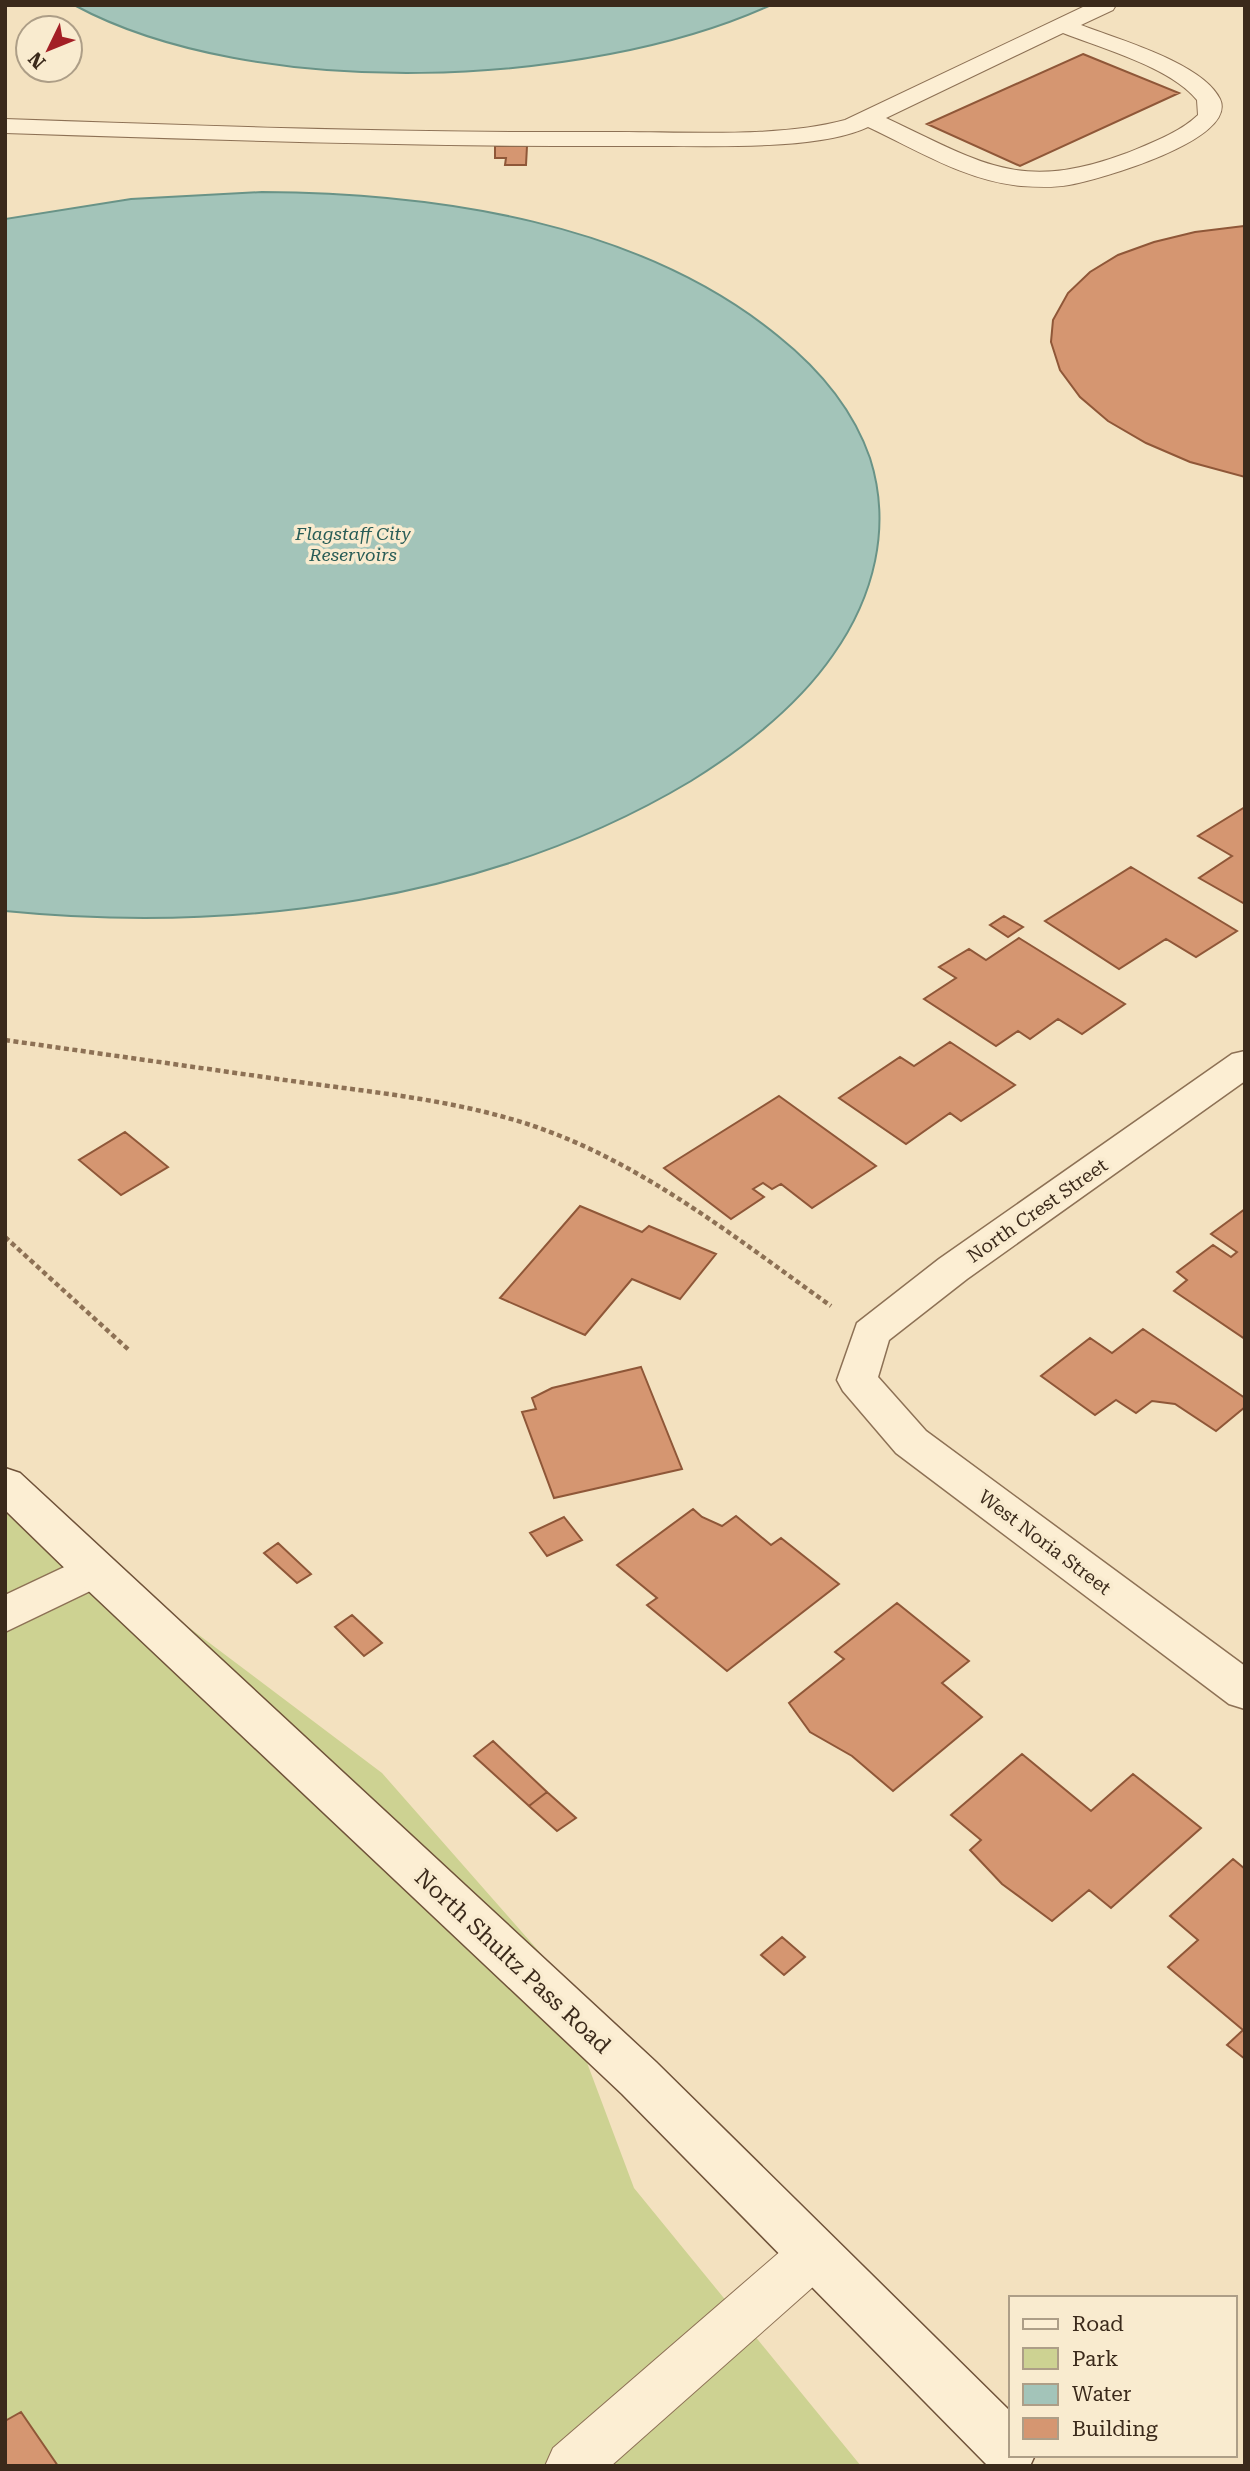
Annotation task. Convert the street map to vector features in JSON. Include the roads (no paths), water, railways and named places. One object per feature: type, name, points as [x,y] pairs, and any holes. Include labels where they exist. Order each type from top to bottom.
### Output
[{"type":"street","name":"North Crest Street","points":[[858,1380],[871,1334],[953,1269],[1245,1063]]},
{"type":"street","name":"West Noria Street","points":[[858,1380],[911,1442],[1245,1691]]},
{"type":"street","name":"North Shultz Pass Road","points":[[5,1484],[639,2078],[1009,2448]]},
{"type":"street","points":[[5,1615],[94,1570]]},
{"type":"lane","points":[[5,126],[564,139],[734,138],[827,132],[853,125],[1105,5]]},
{"type":"lane","points":[[868,118],[981,170],[1045,180],[1074,177],[1119,164],[1193,131],[1208,119],[1211,107],[1207,95],[1190,81],[1167,68],[1062,25]]},
{"type":"lane","points":[[571,2466],[814,2253]]},
{"type":"water","points":[[74,5],[771,5],[696,33],[610,54],[517,67],[421,73],[325,70],[233,58],[148,36]]},
{"type":"water","name":"Flagstaff City Reservoirs","points":[[262,192],[396,199],[465,208],[533,222],[600,241],[663,266],[723,297],[778,336],[807,362],[844,406],[863,440],[876,484],[879,510],[879,535],[869,585],[847,633],[819,674],[786,709],[750,740],[691,781],[613,822],[531,856],[446,881],[359,900],[270,912],[181,917],[93,917],[5,911],[5,219],[131,199]]}]
